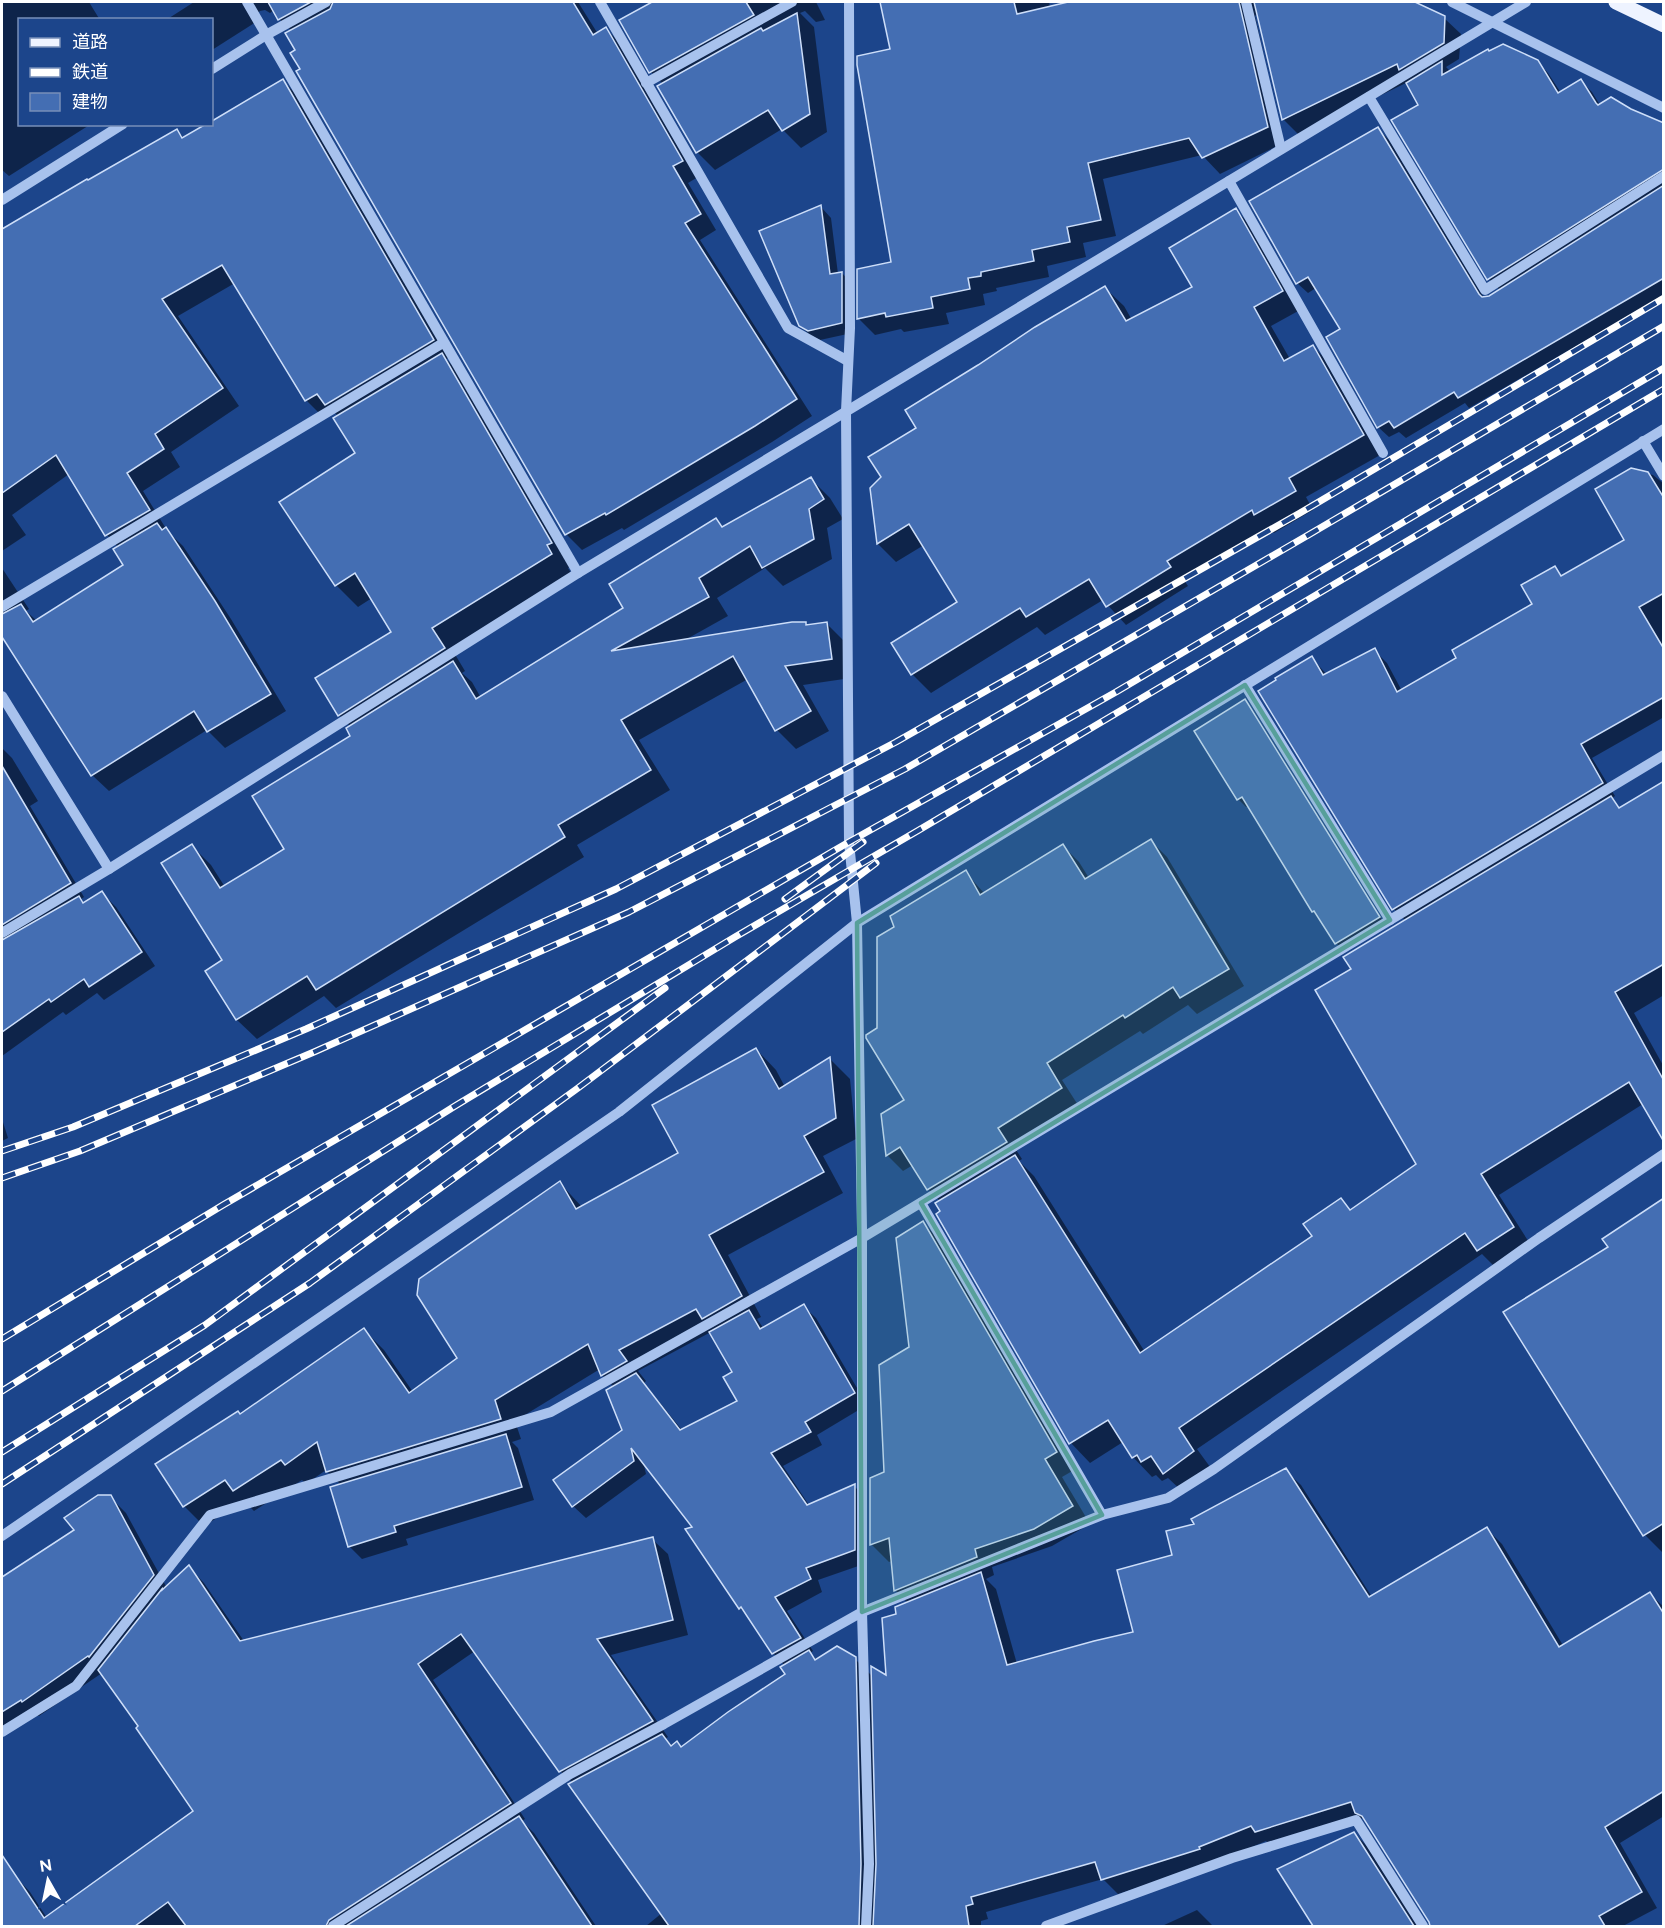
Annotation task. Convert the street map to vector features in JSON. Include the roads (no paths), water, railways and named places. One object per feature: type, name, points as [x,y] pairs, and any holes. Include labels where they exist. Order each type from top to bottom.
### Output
[{"type":"main road","points":[[1616,2],[1664,25]]},
{"type":"street","points":[[247,2],[578,573]]},
{"type":"street","points":[[213,68],[266,35],[326,2]]},
{"type":"street","points":[[600,2],[788,328],[848,361]]},
{"type":"street","points":[[646,82],[792,2]]},
{"type":"street","points":[[849,2],[846,411],[849,842],[857,923],[862,1238],[862,1612],[869,1864],[866,1926]]},
{"type":"street","points":[[1246,2],[1281,149]]},
{"type":"street","points":[[1452,2],[1664,108]]},
{"type":"street","points":[[2,933],[109,869],[578,573],[1526,2]]},
{"type":"street","points":[[1369,97],[1485,290],[1664,176]]},
{"type":"street","points":[[2,200],[120,126]]},
{"type":"street","points":[[1229,181],[1383,453]]},
{"type":"street","points":[[2,607],[443,343]]},
{"type":"street","points":[[2,1536],[619,1112],[857,923],[1664,429]]},
{"type":"street","points":[[1643,441],[1664,476]]},
{"type":"street","points":[[1245,685],[1390,920]]},
{"type":"street","points":[[2,696],[109,869]]},
{"type":"street","points":[[2,1732],[76,1686],[210,1515],[551,1412],[862,1238],[1664,755]]},
{"type":"street","points":[[333,1926],[570,1774],[664,1724],[862,1612],[1102,1515],[1168,1498],[1214,1468],[1539,1238],[1664,1154]]},
{"type":"street","points":[[921,1203],[1102,1515]]},
{"type":"street","points":[[1046,1926],[1232,1858],[1356,1820],[1423,1926]]},
{"type":"railway","points":[[2,1151],[73,1127],[306,1029],[616,889],[896,742],[1300,513],[1664,298]]},
{"type":"railway","points":[[2,1178],[80,1151],[314,1052],[629,912],[905,769],[1664,326]]},
{"type":"railway","points":[[2,1339],[223,1205],[849,842],[1116,692],[1664,368]]},
{"type":"railway","points":[[2,1391],[455,1106],[735,937],[1664,389]]},
{"type":"railway","points":[[785,899],[863,842]]},
{"type":"railway","points":[[2,1484],[310,1283],[578,1088],[876,863]]},
{"type":"railway","points":[[2,1452],[205,1325],[665,988]]}]
